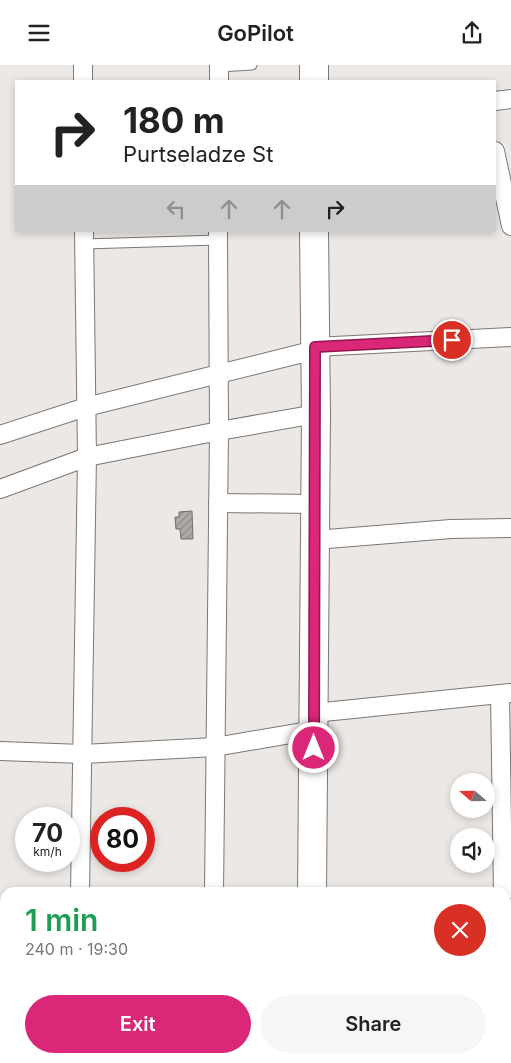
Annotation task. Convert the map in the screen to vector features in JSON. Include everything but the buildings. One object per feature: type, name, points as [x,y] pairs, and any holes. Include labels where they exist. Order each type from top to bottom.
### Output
[{"type":"highway","points":[[314,65],[314,80]]},
{"type":"highway","points":[[312,887],[316,414],[314,232]]},
{"type":"street","points":[[82,65],[83,80]]},
{"type":"street","points":[[496,101],[511,99]]},
{"type":"street","points":[[496,156],[511,226]]},
{"type":"street","points":[[214,887],[219,431],[218,236]]},
{"type":"street","points":[[80,887],[87,457],[84,237]]},
{"type":"street","points":[[0,435],[86,407],[315,349],[511,337]]},
{"type":"street","points":[[0,489],[87,457],[316,414]]},
{"type":"street","points":[[218,503],[315,504]]},
{"type":"street","points":[[315,541],[451,529],[511,528]]},
{"type":"street","points":[[0,751],[83,754],[215,747],[314,722],[505,693],[503,887]]},
{"type":"lane","points":[[219,71],[252,65]]},
{"type":"lane","points":[[84,237],[218,236]]},
{"type":"route","points":[[314,748],[315,347],[452,340]]}]
